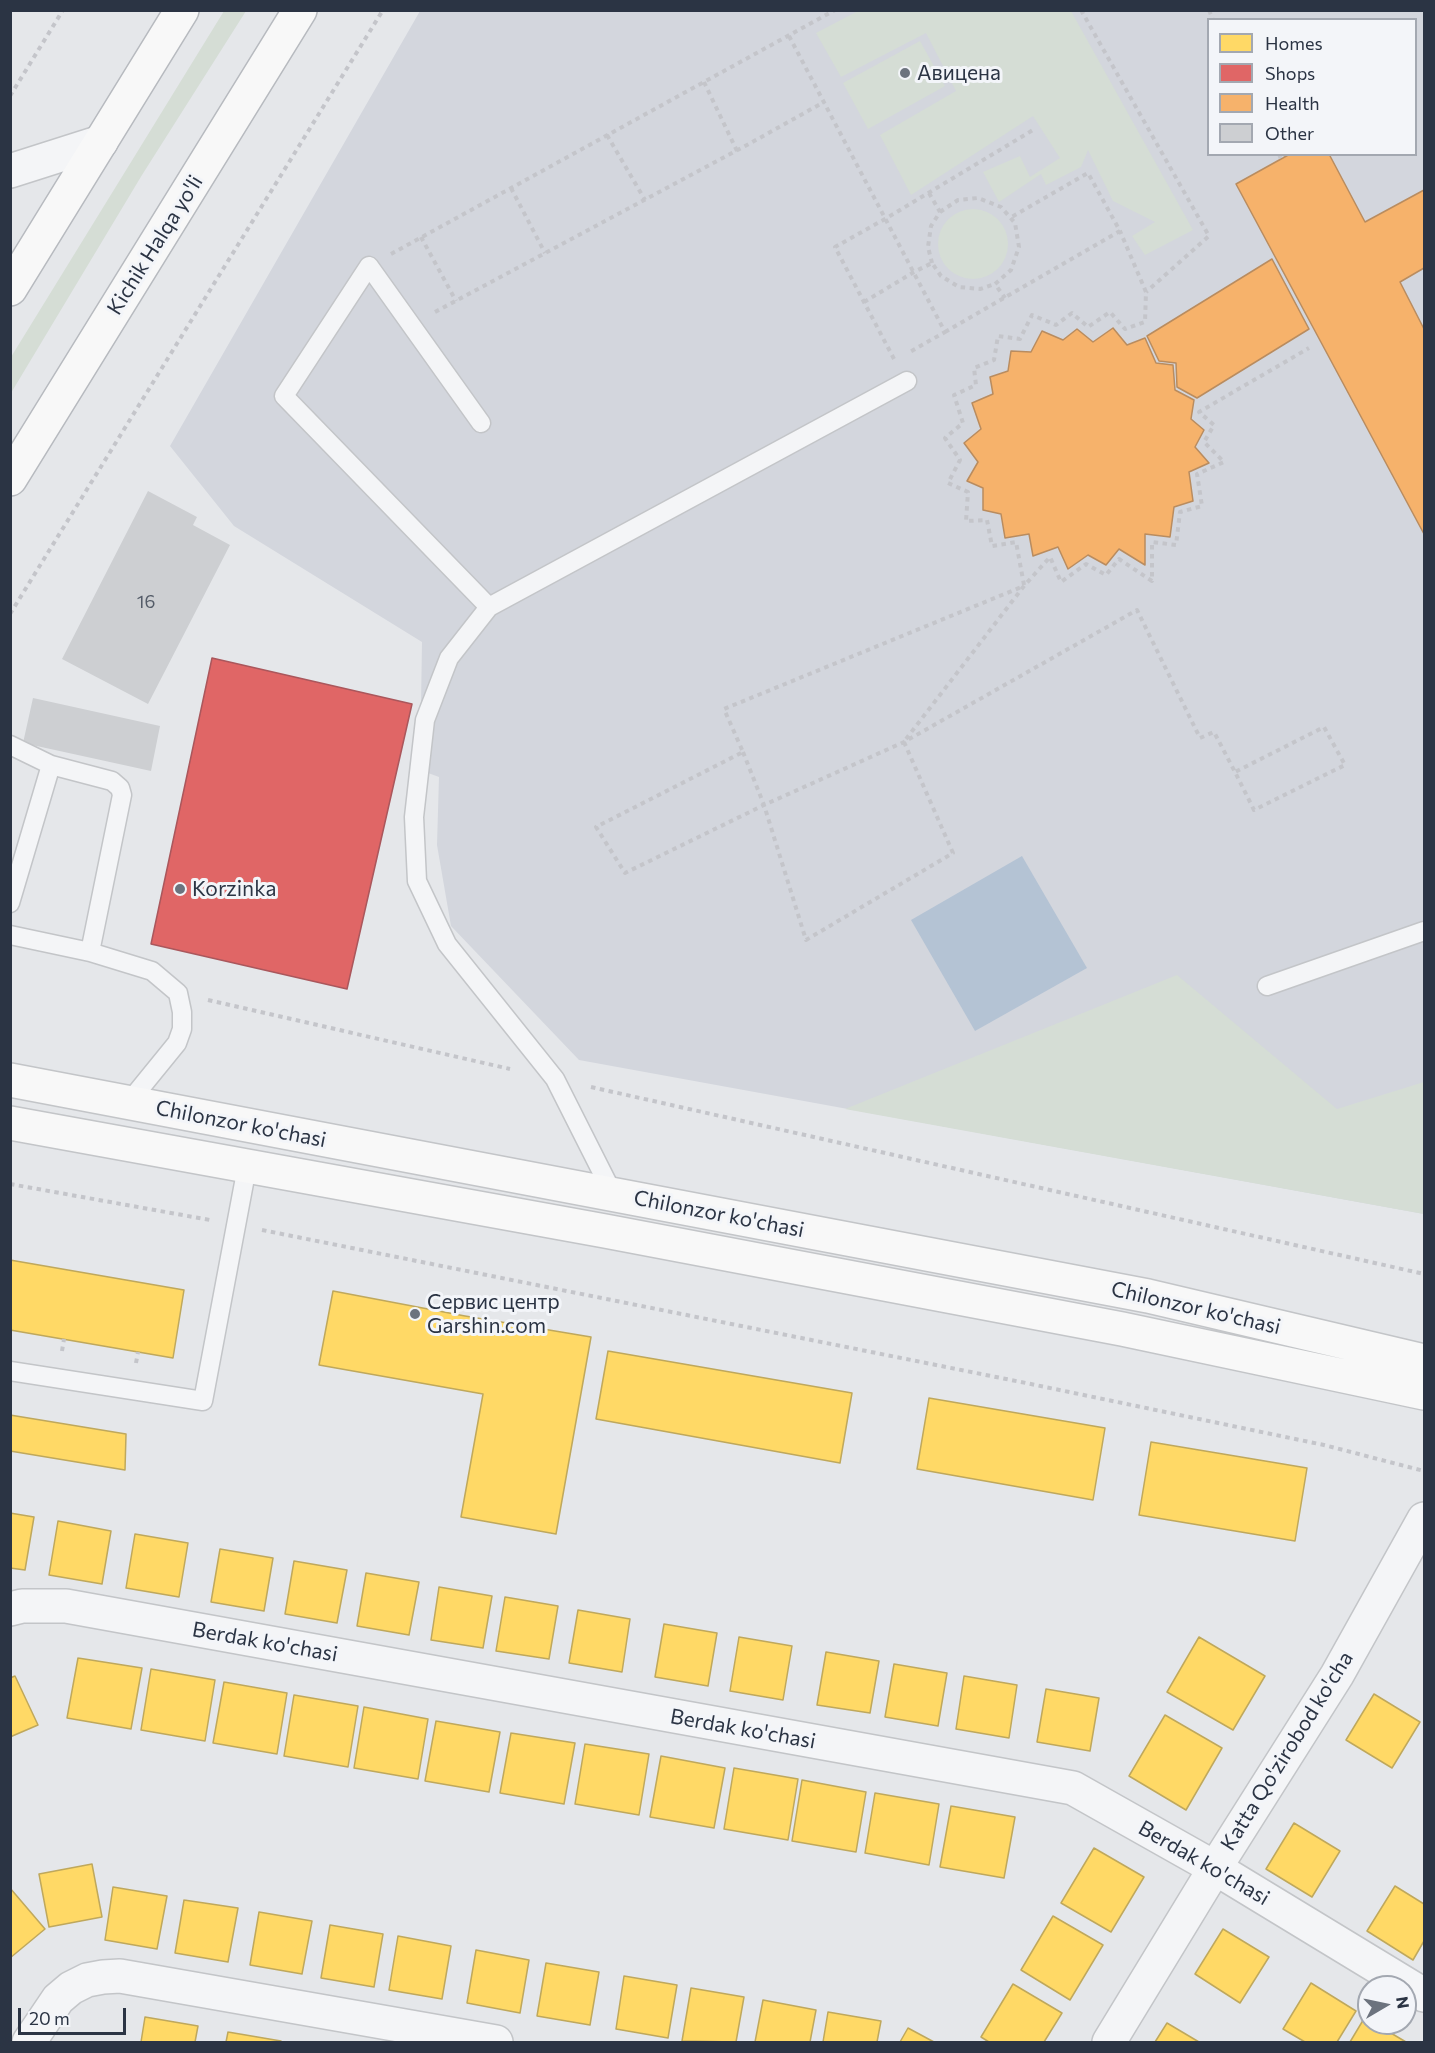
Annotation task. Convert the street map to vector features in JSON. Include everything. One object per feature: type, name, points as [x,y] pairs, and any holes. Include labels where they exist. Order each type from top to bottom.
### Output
[{"type":"main road","points":[[10,289],[182,10]]},
{"type":"main road","name":"Kichik Halqa yo'li","points":[[10,479],[300,10]]},
{"type":"main road","name":"Chilonzor ko'chasi","points":[[10,1080],[1148,1296],[1425,1361]]},
{"type":"main road","name":"Chilonzor ko'chasi","points":[[10,1123],[604,1230],[1122,1329],[1425,1393]]},
{"type":"street","points":[[10,171],[101,142]]},
{"type":"street","name":"Katta Qo'zirobod ko'cha","points":[[1109,2043],[1215,1868],[1337,1675],[1425,1519]]},
{"type":"street","name":"Berdak ko'chasi","points":[[10,1609],[22,1606],[66,1606],[1073,1788],[1215,1868],[1425,1995]]},
{"type":"street","points":[[29,2043],[58,2000],[71,1988],[87,1980],[120,1976],[496,2043]]},
{"type":"lane","points":[[481,423],[369,266],[284,396],[489,607]]},
{"type":"lane","points":[[613,1194],[555,1079],[447,944],[417,881],[414,817],[425,720],[449,658],[489,607],[907,381]]},
{"type":"lane","points":[[10,745],[51,765],[112,781],[120,788],[122,795],[90,952]]},
{"type":"lane","points":[[10,903],[51,765]]},
{"type":"lane","points":[[1267,986],[1425,931]]},
{"type":"lane","points":[[10,935],[90,952],[152,971],[178,993],[182,1012],[182,1029],[177,1043],[129,1102]]},
{"type":"lane","points":[[10,1371],[203,1401],[247,1167]]},
{"type":"path","points":[[10,96],[63,10]]},
{"type":"path","points":[[10,614],[383,10]]},
{"type":"path","points":[[369,266],[835,10]]},
{"type":"path","points":[[1081,10],[1209,236],[1146,292]]},
{"type":"path","points":[[789,36],[945,332]]},
{"type":"path","points":[[704,82],[737,151]]},
{"type":"path","points":[[410,325],[737,151],[824,102]]},
{"type":"path","points":[[895,360],[835,247],[1033,130]]},
{"type":"path","points":[[607,135],[645,200]]},
{"type":"path","points":[[1010,218],[1088,173],[1120,231],[1146,292],[1144,322],[1125,330],[1110,312],[1088,327],[1072,313],[1056,325],[1032,315],[1020,339],[998,336],[994,360],[974,368],[976,385],[954,395],[963,423],[945,438],[960,460],[948,483],[968,492],[966,521],[987,519],[992,546],[1016,542],[1024,586]]},
{"type":"path","points":[[511,188],[545,253]]},
{"type":"path","points":[[929,193],[940,212]]},
{"type":"path","points":[[978,198],[1000,207],[1015,224],[1019,247],[1011,270],[995,284],[980,289],[959,287],[942,276],[932,263],[928,247],[931,226],[940,212],[958,200],[978,198]]},
{"type":"path","points":[[905,355],[1120,231]]},
{"type":"path","points":[[421,237],[456,301]]},
{"type":"path","points":[[864,302],[932,263]]},
{"type":"path","points":[[995,284],[1005,297]]},
{"type":"path","points":[[904,742],[1024,586],[1050,557],[1060,582],[1086,564],[1106,575],[1119,559],[1152,581],[1152,542],[1176,545],[1180,512],[1202,506],[1197,474],[1224,462],[1204,442],[1214,425],[1199,412],[1309,348]]},
{"type":"path","points":[[904,742],[953,853],[806,940],[764,806],[724,709],[1024,586]]},
{"type":"path","points":[[743,752],[596,827],[625,873],[904,742],[1137,610],[1200,738],[1214,732],[1234,772],[1254,810],[1345,765],[1324,727],[1234,772]]},
{"type":"path","points":[[178,993],[1425,1274]]},
{"type":"path","points":[[10,1184],[236,1225],[1015,1381],[1324,1445],[1425,1471]]},
{"type":"shaded area","points":[[224,11],[246,11],[142,175],[11,393],[11,357]]},
{"type":"shaded area","points":[[420,11],[1424,11],[1424,1214],[579,1060],[451,926],[437,845],[439,777],[420,770],[422,642],[234,526],[170,446]]},
{"type":"shaded area","points":[[858,11],[1071,11],[1193,230],[1145,255],[1132,236],[1155,222],[1113,201],[1088,150],[1081,167],[1046,185],[1041,174],[999,202],[983,172],[1020,156],[1030,177],[1060,158],[1033,116],[911,195],[880,135],[956,91],[926,33],[841,77],[816,33]]},
{"type":"shaded area","points":[[920,41],[945,86],[868,129],[843,83]]},
{"type":"shaded area","points":[[980,209],[993,215],[1002,224],[1006,230],[1008,244],[1006,258],[998,269],[987,277],[966,279],[948,269],[940,258],[938,237],[948,219],[959,211]]},
{"type":"shaded area","points":[[1177,975],[1337,1109],[1424,1082],[1424,1214],[845,1109]]},
{"type":"water","points":[[1022,856],[1087,968],[975,1031],[911,920]]},
{"type":"building: Homes","points":[[10,1260],[184,1290],[173,1358],[10,1330]]},
{"type":"building: Homes","points":[[333,1291],[591,1337],[556,1534],[461,1517],[483,1394],[319,1365]]},
{"type":"building: Homes","points":[[608,1351],[852,1393],[840,1463],[596,1419]]},
{"type":"building: Homes","points":[[929,1398],[1105,1428],[1093,1500],[917,1469]]},
{"type":"building: Homes","points":[[10,1415],[126,1434],[125,1470],[10,1451]]},
{"type":"building: Homes","points":[[1151,1442],[1307,1468],[1295,1541],[1139,1515]]},
{"type":"building: Homes","points":[[10,1513],[34,1517],[25,1570],[10,1568]]},
{"type":"building: Homes","points":[[58,1521],[111,1531],[102,1584],[49,1575]]},
{"type":"building: Homes","points":[[135,1534],[188,1543],[179,1597],[126,1588]]},
{"type":"building: Homes","points":[[220,1549],[273,1558],[264,1611],[211,1602]]},
{"type":"building: Homes","points":[[294,1561],[347,1570],[337,1623],[285,1614]]},
{"type":"building: Homes","points":[[366,1573],[419,1582],[409,1635],[357,1626]]},
{"type":"building: Homes","points":[[439,1587],[492,1596],[483,1648],[431,1640]]},
{"type":"building: Homes","points":[[505,1597],[558,1606],[549,1659],[496,1651]]},
{"type":"building: Homes","points":[[578,1610],[630,1619],[622,1672],[569,1663]]},
{"type":"building: Homes","points":[[664,1624],[717,1633],[708,1686],[655,1677]]},
{"type":"building: Homes","points":[[739,1637],[792,1646],[783,1700],[730,1691]]},
{"type":"building: Homes","points":[[1199,1637],[1265,1676],[1233,1730],[1167,1692]]},
{"type":"building: Homes","points":[[826,1652],[879,1661],[870,1713],[817,1705]]},
{"type":"building: Homes","points":[[78,1658],[142,1668],[131,1729],[67,1718]]},
{"type":"building: Homes","points":[[894,1664],[947,1673],[938,1726],[885,1717]]},
{"type":"building: Homes","points":[[151,1669],[215,1680],[205,1741],[141,1730]]},
{"type":"building: Homes","points":[[15,1676],[38,1725],[10,1737],[10,1678]]},
{"type":"building: Homes","points":[[964,1676],[1017,1685],[1009,1738],[956,1729]]},
{"type":"building: Homes","points":[[224,1682],[287,1693],[277,1754],[213,1743]]},
{"type":"building: Homes","points":[[1046,1689],[1099,1698],[1090,1751],[1037,1742]]},
{"type":"building: Homes","points":[[1374,1694],[1420,1722],[1392,1768],[1346,1740]]},
{"type":"building: Homes","points":[[294,1695],[358,1706],[348,1767],[284,1756]]},
{"type":"building: Homes","points":[[364,1707],[428,1719],[418,1779],[354,1768]]},
{"type":"building: Homes","points":[[1165,1715],[1222,1748],[1186,1810],[1129,1776]]},
{"type":"building: Homes","points":[[436,1721],[500,1732],[489,1792],[425,1781]]},
{"type":"building: Homes","points":[[511,1733],[575,1743],[564,1804],[500,1793]]},
{"type":"building: Homes","points":[[585,1744],[649,1754],[639,1815],[575,1804]]},
{"type":"building: Homes","points":[[661,1756],[725,1768],[714,1828],[650,1817]]},
{"type":"building: Homes","points":[[734,1768],[798,1779],[788,1840],[724,1829]]},
{"type":"building: Homes","points":[[802,1780],[866,1792],[856,1852],[792,1841]]},
{"type":"building: Homes","points":[[875,1793],[939,1804],[929,1865],[865,1853]]},
{"type":"building: Homes","points":[[951,1806],[1015,1817],[1004,1878],[940,1867]]},
{"type":"building: Homes","points":[[1294,1823],[1340,1851],[1312,1897],[1266,1869]]},
{"type":"building: Homes","points":[[1094,1848],[1144,1877],[1111,1932],[1061,1903]]},
{"type":"building: Homes","points":[[92,1864],[102,1917],[49,1927],[39,1874]]},
{"type":"building: Homes","points":[[1395,1886],[1424,1904],[1424,1941],[1413,1960],[1367,1931]]},
{"type":"building: Homes","points":[[113,1887],[167,1896],[157,1949],[105,1940]]},
{"type":"building: Homes","points":[[10,1888],[45,1929],[10,1958]]},
{"type":"building: Homes","points":[[184,1900],[238,1908],[228,1962],[175,1953]]},
{"type":"building: Homes","points":[[259,1912],[312,1921],[302,1974],[250,1965]]},
{"type":"building: Homes","points":[[1053,1916],[1103,1945],[1070,2000],[1021,1970]]},
{"type":"building: Homes","points":[[330,1925],[383,1934],[374,1987],[321,1978]]},
{"type":"building: Homes","points":[[1223,1929],[1269,1957],[1240,2003],[1195,1974]]},
{"type":"building: Homes","points":[[398,1936],[451,1946],[442,1999],[389,1990]]},
{"type":"building: Homes","points":[[476,1950],[529,1960],[520,2013],[467,2003]]},
{"type":"building: Homes","points":[[546,1963],[599,1972],[590,2025],[537,2016]]},
{"type":"building: Homes","points":[[624,1976],[677,1985],[668,2038],[616,2029]]},
{"type":"building: Homes","points":[[1311,1983],[1356,2011],[1337,2042],[1305,2042],[1283,2029]]},
{"type":"building: Homes","points":[[1013,1984],[1062,2013],[1044,2042],[989,2042],[981,2037]]},
{"type":"building: Homes","points":[[691,1988],[744,1997],[736,2042],[682,2041]]},
{"type":"building: Homes","points":[[763,2000],[816,2010],[810,2042],[755,2042]]},
{"type":"building: Homes","points":[[828,2012],[881,2021],[877,2042],[823,2042]]},
{"type":"building: Homes","points":[[145,2017],[198,2026],[195,2042],[141,2042]]},
{"type":"building: Homes","points":[[1167,2023],[1199,2042],[1155,2042]]},
{"type":"building: Homes","points":[[908,2028],[934,2042],[900,2042]]},
{"type":"building: Homes","points":[[1357,2030],[1357,2035],[1394,2035],[1406,2042],[1350,2042]]},
{"type":"building: Homes","points":[[228,2032],[281,2041],[281,2042],[226,2042]]},
{"type":"building: Shops","points":[[212,658],[412,704],[347,989],[151,944]]},
{"type":"building: Health","points":[[1286,156],[1330,156],[1365,222],[1424,190],[1424,268],[1400,282],[1424,329],[1424,534],[1236,184]]},
{"type":"building: Health","points":[[1272,259],[1309,329],[1197,398],[1177,387],[1176,363],[1159,361],[1147,336]]},
{"type":"building: Health","points":[[1113,328],[1127,345],[1145,338],[1156,363],[1173,365],[1175,390],[1194,400],[1191,419],[1204,430],[1195,447],[1209,463],[1189,472],[1193,501],[1174,507],[1170,537],[1145,534],[1145,565],[1119,549],[1106,565],[1088,555],[1068,569],[1058,547],[1033,556],[1029,534],[1005,538],[1001,514],[983,510],[983,488],[967,481],[978,462],[964,443],[981,429],[972,403],[993,394],[990,377],[1008,371],[1011,351],[1031,352],[1042,331],[1063,340],[1077,329],[1093,342]]},
{"type":"building: Other","points":[[148,491],[197,517],[193,525],[230,545],[148,704],[62,659]]},
{"type":"building: Other","points":[[33,698],[160,726],[151,771],[23,743]]},
{"type":"place","name":"Авицена","points":[[905,73]]},
{"type":"place","name":"Korzinka","points":[[180,889]]},
{"type":"place","name":"Сервис центр Garshin.com","points":[[415,1314]]}]
